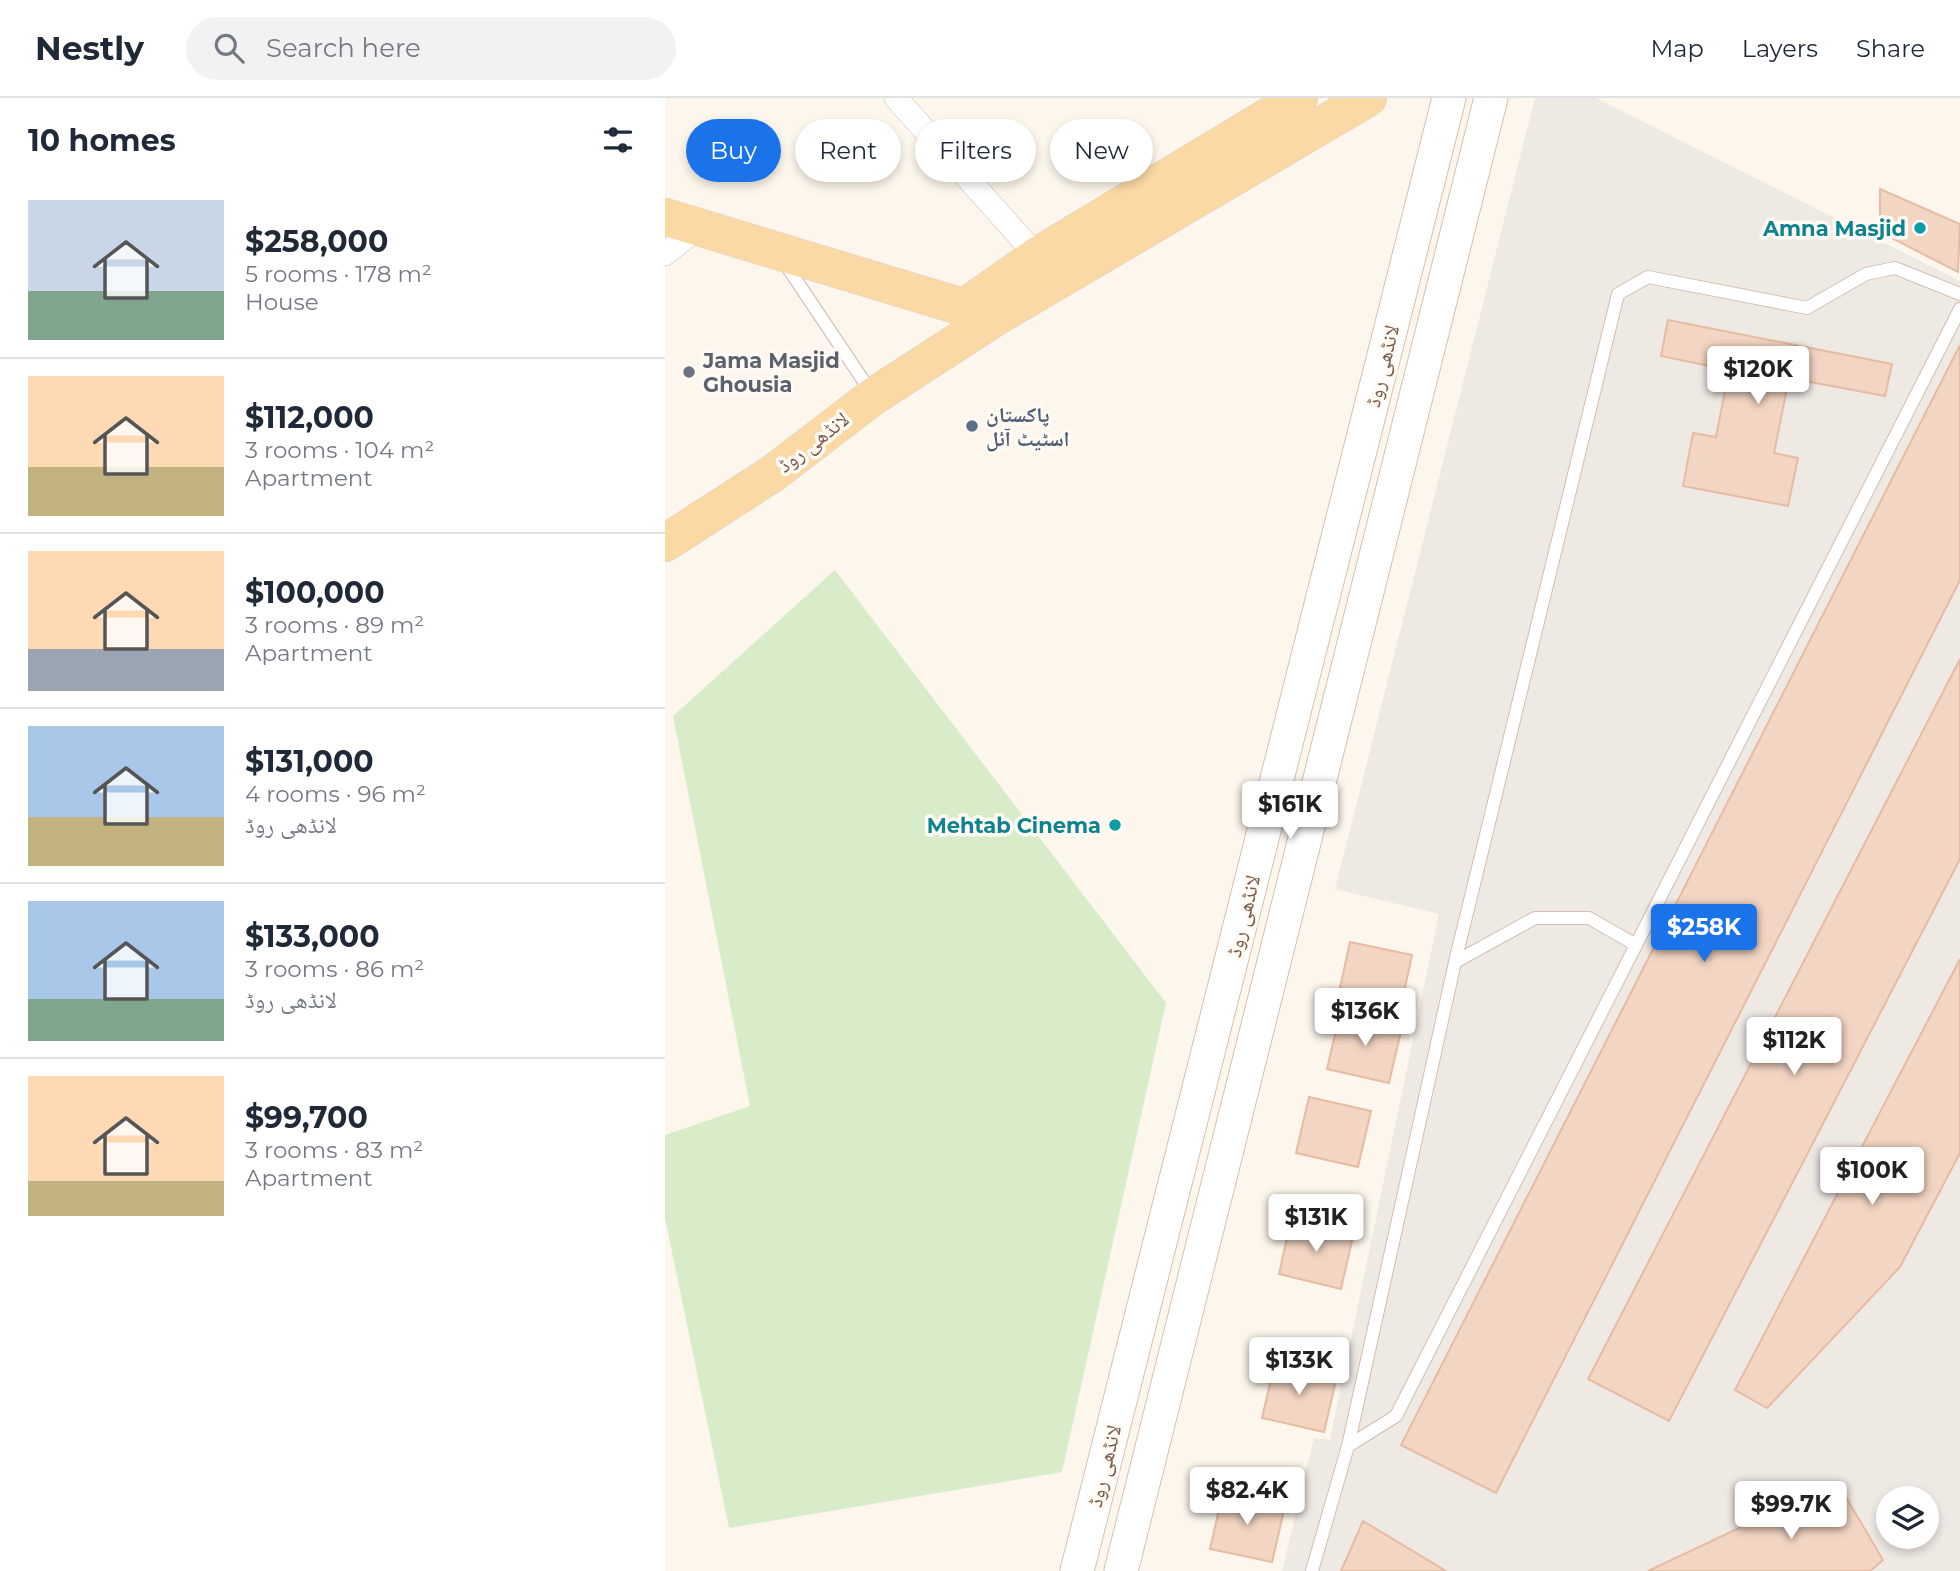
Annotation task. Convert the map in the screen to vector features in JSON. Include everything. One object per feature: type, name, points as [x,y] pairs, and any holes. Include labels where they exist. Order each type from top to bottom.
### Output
[{"type":"main road","name":"لانڈھی روڈ","points":[[665,544],[772,474],[874,396],[980,312],[1037,256],[1299,98]]},
{"type":"main road","name":"لانڈھی روڈ","points":[[980,312],[1368,98]]},
{"type":"main road","name":"لانڈھی روڈ","points":[[1077,1571],[1449,98]]},
{"type":"main road","name":"لانڈھی روڈ","points":[[1121,1571],[1491,98]]},
{"type":"main road","points":[[682,222],[980,312]]},
{"type":"main road","points":[[1231,962],[1242,973],[1250,976],[1272,970]]},
{"type":"main road","points":[[1217,1018],[1225,1009],[1238,1007],[1250,1012],[1257,1029]]},
{"type":"street","points":[[896,98],[1037,256]]},
{"type":"street","points":[[665,254],[682,222]]},
{"type":"lane","points":[[777,250],[874,396]]},
{"type":"lane","points":[[1312,1571],[1348,1446],[1455,962],[1618,294],[1648,278],[1807,308],[1866,274],[1895,268],[1960,294]]},
{"type":"lane","points":[[1348,1446],[1395,1416],[1960,309]]},
{"type":"lane","points":[[1455,962],[1535,918],[1589,918],[1636,945]]},
{"type":"shaded area","points":[[1535,98],[1596,98],[1960,281],[1960,1571],[1282,1571],[1314,1438],[1330,1440],[1439,914],[1335,889]]},
{"type":"green space","points":[[835,570],[1166,1003],[1062,1472],[729,1528],[665,1218],[665,1135],[750,1106],[673,716]]},
{"type":"building","name":"Amna Masjid","points":[[1880,189],[1960,224],[1958,272],[1880,232]]},
{"type":"building","points":[[1668,320],[1892,364],[1885,396],[1789,378],[1774,453],[1798,458],[1788,506],[1683,486],[1693,433],[1716,437],[1729,370],[1661,356]]},
{"type":"building","points":[[1960,345],[1960,580],[1496,1493],[1401,1445]]},
{"type":"building","points":[[1960,659],[1960,859],[1669,1421],[1588,1379]]},
{"type":"building","points":[[1350,942],[1412,955],[1400,1011],[1338,997]]},
{"type":"building","points":[[1960,959],[1960,1153],[1900,1267],[1767,1408],[1735,1390]]},
{"type":"building","points":[[1340,1013],[1402,1027],[1389,1083],[1327,1069]]},
{"type":"building","points":[[1309,1097],[1371,1111],[1358,1167],[1296,1153]]},
{"type":"building","points":[[1291,1219],[1354,1232],[1341,1289],[1279,1274]]},
{"type":"building","points":[[1275,1362],[1337,1376],[1324,1432],[1262,1418]]},
{"type":"building","points":[[1837,1482],[1883,1560],[1870,1571],[1648,1571]]},
{"type":"building","points":[[1223,1492],[1285,1506],[1272,1562],[1210,1549]]},
{"type":"building","points":[[1363,1521],[1446,1571],[1341,1571]]},
{"type":"place","name":"Amna Masjid","points":[[1920,228]]},
{"type":"place","name":"Jama Masjid Ghousia","points":[[689,372]]},
{"type":"place","name":"پاکستان اسٹیٹ آئل","points":[[972,426]]},
{"type":"place","name":"Mehtab Cinema","points":[[1115,825]]}]
